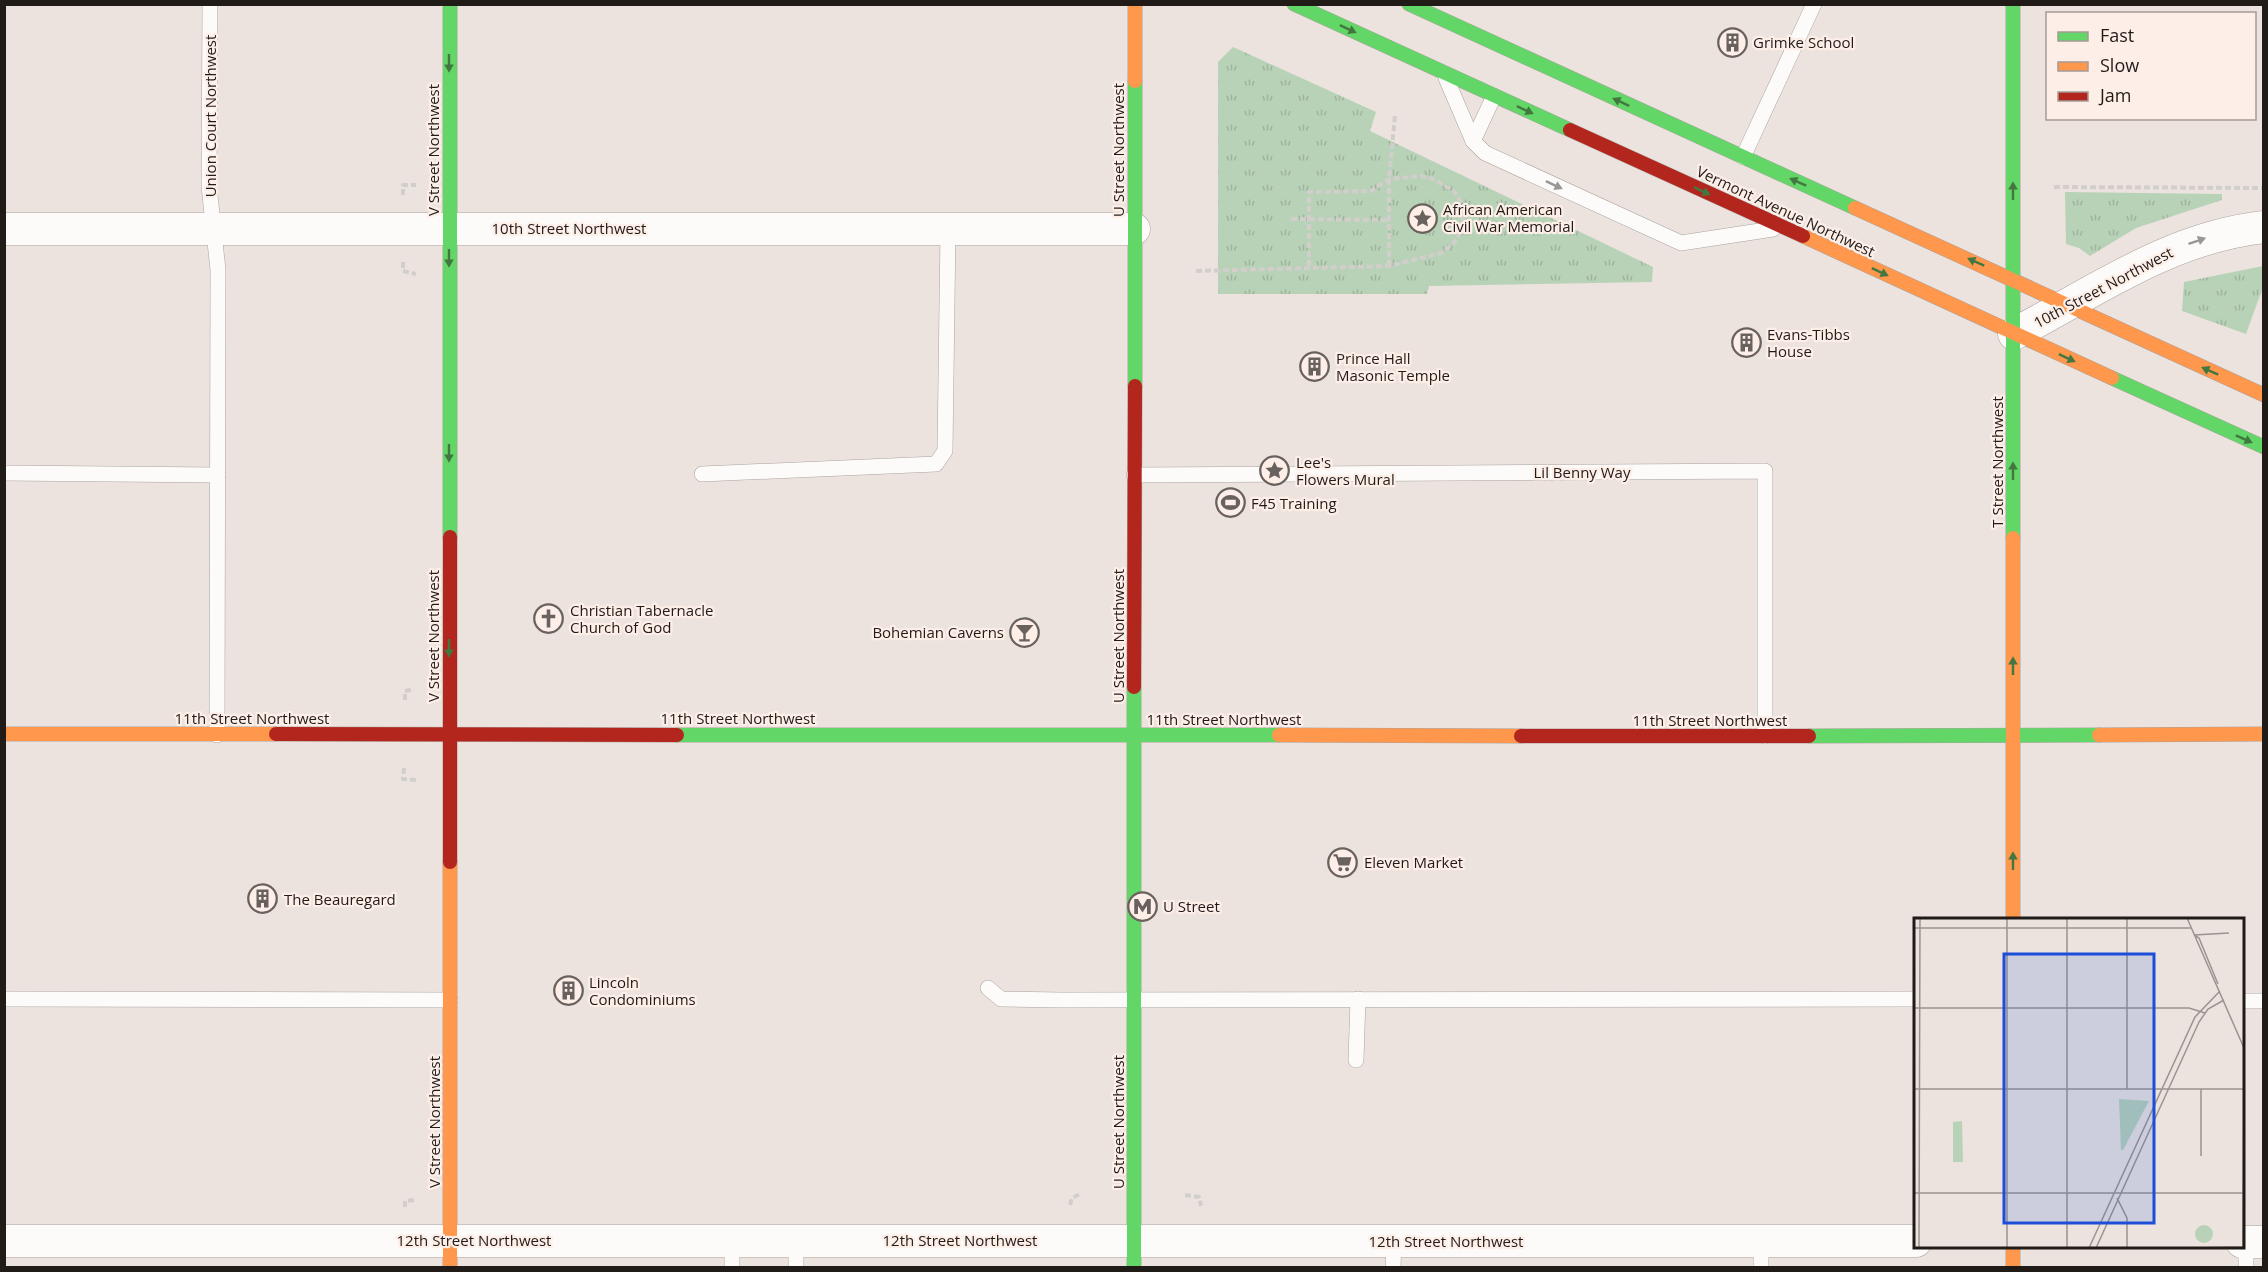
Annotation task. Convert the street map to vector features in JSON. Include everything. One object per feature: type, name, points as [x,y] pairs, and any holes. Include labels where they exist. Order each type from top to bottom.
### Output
[{"type":"street","name":"V Street Northwest","points":[[450,4],[450,1254]]},
{"type":"street","name":"U Street Northwest","points":[[1134,1254],[1135,4]]},
{"type":"street","name":"Vermont Avenue Northwest","points":[[1294,4],[1444,73],[1497,91],[1782,227],[2264,447]]},
{"type":"street","name":"Vermont Avenue Northwest","points":[[1409,4],[1512,58],[1743,157],[2264,395]]},
{"type":"street","name":"T Street Northwest","points":[[2013,4],[2013,918]]},
{"type":"street","name":"10th Street Northwest","points":[[2014,334],[2137,267],[2180,247],[2225,233],[2264,227]]},
{"type":"street","name":"10th Street Northwest","points":[[4,229],[1134,229]]},
{"type":"street","name":"11th Street Northwest","points":[[4,734],[1766,736],[2264,734]]},
{"type":"street","name":"12th Street Northwest","points":[[4,1241],[450,1254],[1761,1255],[1914,1241]]},
{"type":"street","points":[[2013,1248],[2013,1268]]},
{"type":"lane","name":"Union Court Northwest","points":[[210,4],[209,186],[218,270],[217,735]]},
{"type":"lane","points":[[1743,157],[1814,4]]},
{"type":"lane","points":[[1444,73],[1473,141],[1485,153],[1681,243],[1782,227]]},
{"type":"lane","points":[[1473,141],[1497,91]]},
{"type":"lane","points":[[702,474],[936,464],[945,451],[948,229]]},
{"type":"lane","name":"Lil Benny Way","points":[[1134,475],[1765,471],[1766,736]]},
{"type":"lane","points":[[4,473],[218,475]]},
{"type":"lane","points":[[988,988],[1001,999],[1914,999]]},
{"type":"lane","points":[[4,999],[450,1000]]},
{"type":"lane","points":[[1356,1060],[1358,999]]},
{"type":"lane","points":[[2244,1001],[2264,1001]]},
{"type":"path","points":[[1389,266],[1389,179],[1395,115]]},
{"type":"path","points":[[1196,271],[1389,266],[1441,253],[1454,243],[1463,228],[1461,202],[1442,182],[1421,176],[1389,179],[1371,191],[1309,192],[1309,268]]},
{"type":"path","points":[[404,202],[404,185],[419,185]]},
{"type":"path","points":[[2054,187],[2264,188]]},
{"type":"path","points":[[1292,219],[1389,220]]},
{"type":"path","points":[[404,259],[403,271],[420,274]]},
{"type":"path","points":[[405,704],[405,691],[418,689]]},
{"type":"path","points":[[405,765],[404,778],[418,780]]},
{"type":"path","points":[[1069,1210],[1072,1198],[1080,1194]]},
{"type":"path","points":[[1185,1195],[1199,1197],[1202,1212]]},
{"type":"green space","points":[[1233,47],[1376,112],[1370,131],[1653,267],[1652,282],[1429,286],[1427,294],[1218,294],[1218,62]]},
{"type":"green space","points":[[2065,192],[2222,194],[2222,200],[2136,228],[2090,256],[2079,248],[2066,244]]},
{"type":"green space","points":[[2263,266],[2263,287],[2246,334],[2182,311],[2184,282]]},
{"type":"traffic: fast","points":[[450,4],[450,537]]},
{"type":"traffic: fast","points":[[1294,4],[1570,130]]},
{"type":"traffic: fast","points":[[1409,4],[1855,208]]},
{"type":"traffic: fast","points":[[2013,4],[2013,538]]},
{"type":"traffic: fast","points":[[1135,81],[1135,386]]},
{"type":"traffic: fast","points":[[2112,378],[2264,447]]},
{"type":"traffic: fast","points":[[1134,687],[1134,1268]]},
{"type":"traffic: fast","points":[[677,735],[1279,735]]},
{"type":"traffic: fast","points":[[1809,736],[2099,735]]},
{"type":"traffic: slow","points":[[1135,4],[1135,81]]},
{"type":"traffic: slow","points":[[1855,208],[2264,395]]},
{"type":"traffic: slow","points":[[1803,236],[2112,378]]},
{"type":"traffic: slow","points":[[2013,538],[2013,918]]},
{"type":"traffic: slow","points":[[4,734],[276,734]]},
{"type":"traffic: slow","points":[[2099,735],[2264,734]]},
{"type":"traffic: slow","points":[[1279,735],[1521,736]]},
{"type":"traffic: slow","points":[[450,862],[450,1268]]},
{"type":"traffic: slow","points":[[2013,1248],[2013,1268]]},
{"type":"traffic: jam","points":[[1570,130],[1803,236]]},
{"type":"traffic: jam","points":[[1134,687],[1135,386]]},
{"type":"traffic: jam","points":[[450,537],[450,862]]},
{"type":"traffic: jam","points":[[276,734],[677,735]]},
{"type":"traffic: jam","points":[[1521,736],[1809,736]]},
{"type":"place","name":"Grimke School","points":[[1732,42]]},
{"type":"place","name":"African American Civil War Memorial","points":[[1422,218]]},
{"type":"place","name":"Evans-Tibbs House","points":[[1746,343]]},
{"type":"place","name":"Prince Hall Masonic Temple","points":[[1315,367]]},
{"type":"place","name":"Lee's Flowers Mural","points":[[1275,471]]},
{"type":"place","name":"F45 Training","points":[[1230,503]]},
{"type":"place","name":"Christian Tabernacle Church of God","points":[[549,619]]},
{"type":"place","name":"Bohemian Caverns","points":[[1025,632]]},
{"type":"place","name":"Eleven Market","points":[[1343,862]]},
{"type":"place","name":"The Beauregard","points":[[263,899]]},
{"type":"place","name":"U Street","points":[[1142,906]]},
{"type":"place","name":"Lincoln Condominiums","points":[[568,991]]}]
